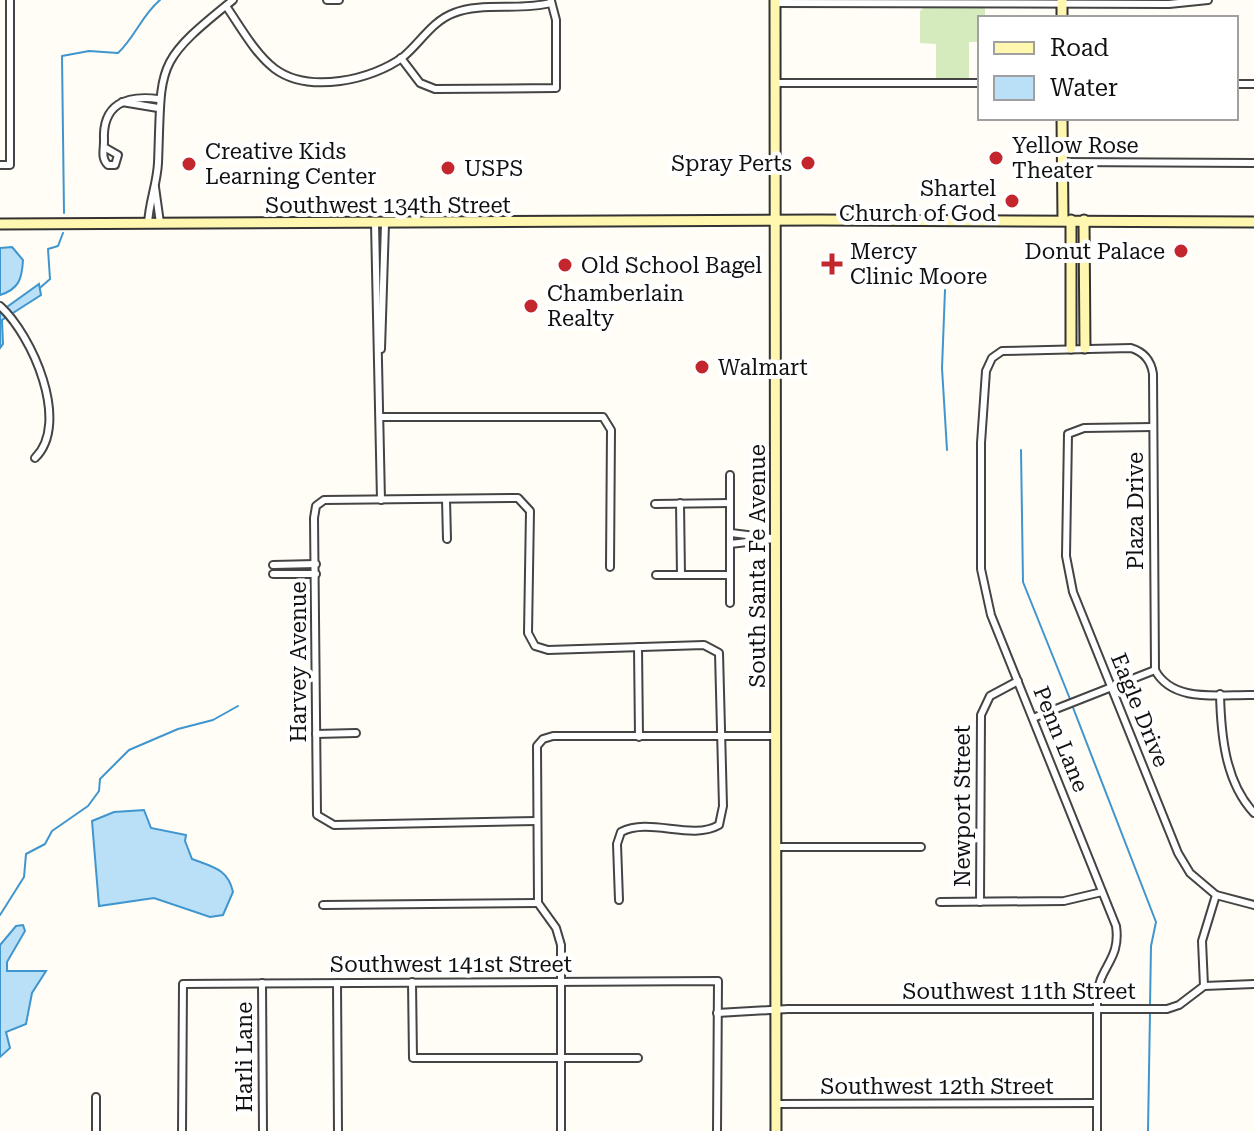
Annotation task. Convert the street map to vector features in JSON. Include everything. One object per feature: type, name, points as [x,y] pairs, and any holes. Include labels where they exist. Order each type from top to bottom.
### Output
[{"type":"main road","name":"South Santa Fe Avenue","points":[[775,2],[776,1131]]},
{"type":"main road","points":[[1062,120],[1061,162],[1067,220],[1071,348]]},
{"type":"main road","name":"Southwest 134th Street","points":[[0,224],[776,220],[1254,222]]},
{"type":"main road","points":[[1084,220],[1085,348]]},
{"type":"street","points":[[0,165],[10,165],[10,0]]},
{"type":"street","points":[[148,224],[155,184],[158,99],[166,67],[180,44],[233,0]]},
{"type":"street","points":[[327,0],[339,0]]},
{"type":"street","points":[[775,2],[1208,0]]},
{"type":"street","points":[[226,6],[269,64],[294,78],[350,79],[382,70],[401,58],[439,22],[455,12],[532,8],[551,2],[557,29],[556,88],[435,89],[420,83],[401,58]]},
{"type":"street","points":[[775,83],[978,83]]},
{"type":"street","points":[[104,147],[106,116],[122,102],[138,96],[158,99]]},
{"type":"street","points":[[122,102],[158,108]]},
{"type":"street","points":[[1061,162],[1254,163]]},
{"type":"street","points":[[155,184],[160,223]]},
{"type":"street","points":[[380,224],[381,500],[511,498],[525,504],[530,517],[528,633],[535,646],[548,650],[704,645],[717,650],[721,662],[723,806],[719,825],[706,830],[633,828],[621,832],[617,844],[619,900]]},
{"type":"street","points":[[2,308],[37,357],[46,392],[47,439],[35,458]]},
{"type":"street","name":"Penn Lane","points":[[1071,348],[1013,348],[995,355],[986,371],[981,430],[981,569],[989,606],[1116,926],[1117,946],[1099,981],[1097,1131]]},
{"type":"street","points":[[1071,348],[1085,348]]},
{"type":"street","name":"Plaza Drive","points":[[1085,348],[1131,348],[1144,354],[1152,368],[1155,670]]},
{"type":"street","points":[[380,417],[595,415],[606,419],[611,430],[610,567]]},
{"type":"street","name":"Eagle Drive","points":[[1153,427],[1070,431],[1065,443],[1067,571],[1183,863],[1198,882],[1216,895]]},
{"type":"street","points":[[730,475],[730,603]]},
{"type":"street","name":"Harvey Avenue","points":[[381,500],[327,499],[319,503],[314,518],[315,806],[321,820],[334,825],[537,821]]},
{"type":"street","points":[[446,499],[447,539]]},
{"type":"street","points":[[680,503],[681,575]]},
{"type":"street","points":[[655,504],[730,503]]},
{"type":"street","points":[[731,533],[774,539]]},
{"type":"street","points":[[730,544],[774,539]]},
{"type":"street","points":[[273,565],[316,564]]},
{"type":"street","points":[[287,565],[287,574]]},
{"type":"street","points":[[273,574],[316,574]]},
{"type":"street","points":[[656,575],[730,575]]},
{"type":"street","points":[[638,647],[639,737]]},
{"type":"street","points":[[1033,718],[1155,670],[1177,691],[1254,695]]},
{"type":"street","name":"Newport Street","points":[[980,902],[981,715],[995,692],[1018,681]]},
{"type":"street","points":[[1220,694],[1225,753],[1243,799],[1254,813]]},
{"type":"street","points":[[316,734],[356,733]]},
{"type":"street","points":[[561,1131],[560,937],[538,903],[535,753],[540,741],[553,736],[776,736]]},
{"type":"street","points":[[776,847],[921,847]]},
{"type":"street","points":[[940,902],[1064,901],[1102,892]]},
{"type":"street","points":[[1254,905],[1216,895],[1202,941],[1204,986],[1254,984]]},
{"type":"street","points":[[323,905],[538,903]]},
{"type":"street","name":"Southwest 141st Street","points":[[182,1131],[183,984],[718,981],[717,1013]]},
{"type":"street","points":[[412,982],[413,1058],[638,1058]]},
{"type":"street","name":"Harli Lane","points":[[262,983],[263,1131]]},
{"type":"street","points":[[337,983],[338,1131]]},
{"type":"street","name":"Southwest 11th Street","points":[[717,1013],[1167,1009],[1179,1005],[1204,986]]},
{"type":"street","points":[[717,1013],[717,1131]]},
{"type":"street","points":[[96,1097],[96,1131]]},
{"type":"street","name":"Southwest 12th Street","points":[[776,1104],[1097,1103]]},
{"type":"green space","points":[[925,7],[985,7],[985,16],[978,16],[978,42],[969,42],[969,79],[936,79],[936,44],[920,43],[920,11]]},
{"type":"water","points":[[12,247],[23,260],[22,273],[15,286],[0,295],[0,248]]},
{"type":"water","points":[[39,284],[41,295],[2,320],[3,344],[0,348],[0,312]]},
{"type":"water","points":[[144,810],[151,828],[186,835],[185,841],[192,859],[207,864],[227,878],[233,892],[223,915],[210,917],[154,898],[99,906],[92,821],[114,812]]},
{"type":"water","points":[[23,925],[25,931],[7,962],[7,971],[46,971],[32,993],[26,1024],[6,1032],[10,1048],[0,1057],[0,945],[16,926]]},
{"type":"waterway","points":[[64,213],[62,56],[89,51],[118,53],[160,0]]},
{"type":"waterway","points":[[41,287],[50,279],[48,249],[58,246],[63,233]]},
{"type":"waterway","points":[[945,290],[942,368],[947,450]]},
{"type":"waterway","points":[[1021,450],[1023,582],[1070,699]]},
{"type":"waterway","points":[[1072,705],[1156,922],[1151,946],[1150,1006]]},
{"type":"waterway","points":[[0,915],[24,877],[26,854],[45,844],[52,831],[88,806],[99,791],[100,779],[129,750],[178,729],[213,720],[238,706]]},
{"type":"waterway","points":[[1148,1131],[1150,1012]]},
{"type":"place","name":"Yellow Rose Theater","points":[[996,158]]},
{"type":"place","name":"Spray Perts","points":[[808,163]]},
{"type":"place","name":"Creative Kids Learning Center","points":[[189,164]]},
{"type":"place","name":"USPS","points":[[448,168]]},
{"type":"place","name":"Shartel Church of God","points":[[1012,201]]},
{"type":"place","name":"Donut Palace","points":[[1181,251]]},
{"type":"place","name":"Mercy Clinic Moore","points":[[832,264]]},
{"type":"place","name":"Old School Bagel","points":[[565,265]]},
{"type":"place","name":"Chamberlain Realty","points":[[531,306]]},
{"type":"place","name":"Walmart","points":[[702,367]]}]
